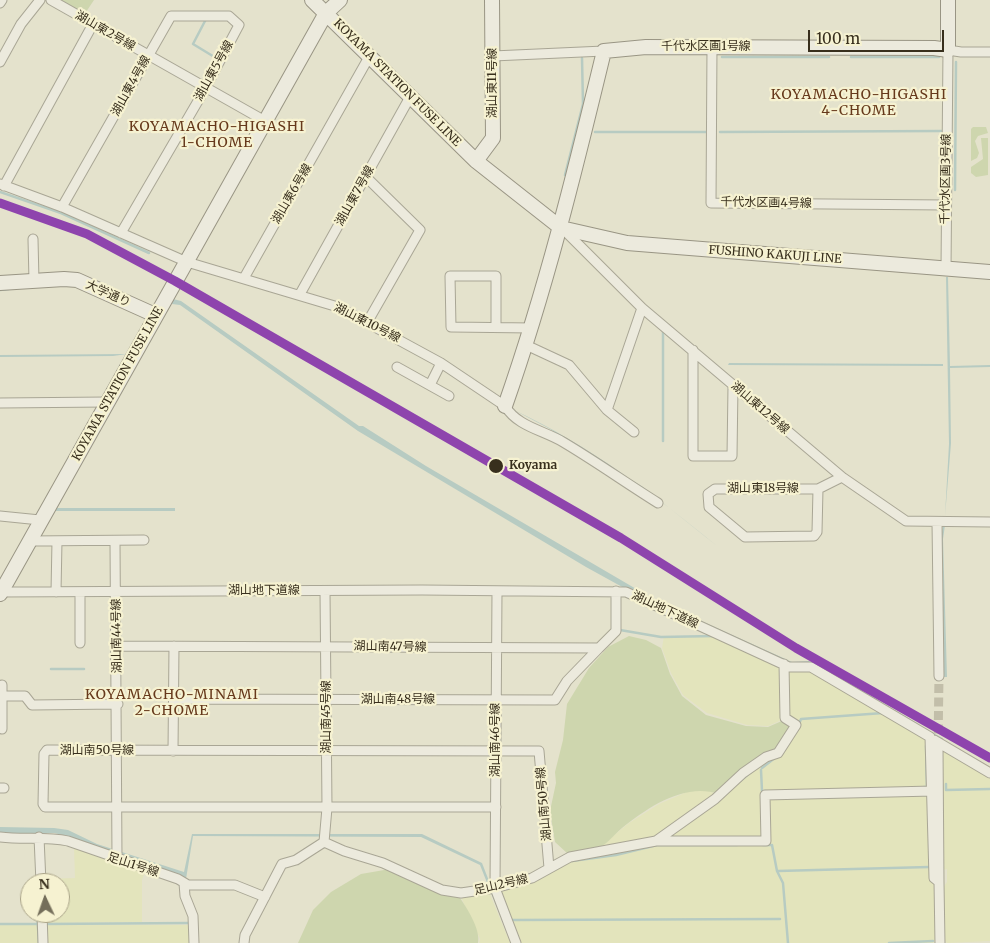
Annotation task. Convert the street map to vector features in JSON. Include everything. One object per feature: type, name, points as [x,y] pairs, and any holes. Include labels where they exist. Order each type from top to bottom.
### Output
[{"type":"main road","points":[[312,0],[326,13],[340,0]]},
{"type":"main road","name":"湖山東11号線","points":[[476,161],[493,138],[492,0]]},
{"type":"main road","name":"千代水区画3号線","points":[[948,0],[948,50]]},
{"type":"main road","name":"KOYAMA STATION FUSE LINE","points":[[0,593],[326,13],[368,57],[476,161],[561,228]]},
{"type":"main road","name":"千代水区画1号線","points":[[604,51],[646,47],[934,48],[948,50]]},
{"type":"main road","points":[[505,406],[532,328],[561,228],[604,51]]},
{"type":"main road","name":"FUSHINO KAKUJI LINE","points":[[561,228],[628,243],[990,272]]},
{"type":"main road","name":"大学通り","points":[[0,283],[64,279],[77,280],[155,315]]},
{"type":"street","points":[[0,62],[20,24],[40,0]]},
{"type":"street","name":"湖山東2号線","points":[[51,0],[205,89],[265,121]]},
{"type":"street","name":"湖山東4号線","points":[[62,207],[171,16],[229,16]]},
{"type":"street","name":"湖山東5号線","points":[[121,233],[205,89],[239,25],[229,16]]},
{"type":"street","points":[[2,185],[93,24]]},
{"type":"street","name":"千代水区画4号線","points":[[712,47],[711,202],[946,205]]},
{"type":"street","name":"千代水区画1号線","points":[[948,50],[990,52]]},
{"type":"street","name":"千代水区画3号線","points":[[946,269],[948,50]]},
{"type":"street","points":[[493,56],[604,51]]},
{"type":"street","name":"湖山東6号線","points":[[244,278],[368,57]]},
{"type":"street","name":"湖山東7号線","points":[[300,294],[410,97]]},
{"type":"street","points":[[366,177],[420,230],[368,321]]},
{"type":"street","name":"湖山東10号線","points":[[2,185],[62,207],[187,262],[300,294],[338,307],[368,321],[442,363],[505,406],[511,416],[536,431],[561,441],[658,504]]},
{"type":"street","name":"湖山東12号線","points":[[561,228],[642,308],[733,386],[842,477],[906,521],[990,522]]},
{"type":"street","points":[[33,239],[34,281]]},
{"type":"street","points":[[496,327],[496,276],[450,276],[450,327],[532,328]]},
{"type":"street","points":[[608,410],[642,308]]},
{"type":"street","points":[[526,346],[569,365],[608,410],[634,432]]},
{"type":"street","points":[[693,350],[692,456],[732,456],[733,386]]},
{"type":"street","points":[[430,385],[442,363]]},
{"type":"street","points":[[397,367],[449,396]]},
{"type":"street","points":[[0,403],[107,402]]},
{"type":"street","name":"湖山東18号線","points":[[818,489],[817,532],[814,536],[745,537],[709,507],[706,498],[710,491],[715,489],[818,489],[842,477]]},
{"type":"street","points":[[0,516],[40,520]]},
{"type":"street","points":[[937,522],[939,676]]},
{"type":"street","name":"湖山南44号線","points":[[115,540],[118,704],[117,855]]},
{"type":"street","points":[[29,541],[144,540]]},
{"type":"street","points":[[56,592],[57,541]]},
{"type":"street","name":"湖山南45号線","points":[[324,842],[327,808],[325,591]]},
{"type":"street","name":"湖山南46号線","points":[[494,888],[497,591]]},
{"type":"street","points":[[599,648],[616,632],[616,591]]},
{"type":"street","points":[[80,592],[80,643]]},
{"type":"street","name":"湖山地下道線","points":[[0,593],[626,592],[789,667],[811,667],[990,773]]},
{"type":"street","name":"湖山南47号線","points":[[117,646],[599,648]]},
{"type":"street","points":[[173,751],[174,646]]},
{"type":"street","name":"湖山南48号線","points":[[173,699],[555,700],[567,681],[599,648]]},
{"type":"street","name":"足山2号線","points":[[324,842],[344,851],[383,863],[442,890],[462,893],[494,888],[532,878],[570,857],[656,841],[715,799],[743,772],[766,757],[778,752],[786,744],[796,725],[785,718],[784,664]]},
{"type":"street","points":[[2,685],[2,730]]},
{"type":"street","points":[[1,697],[25,696],[32,705],[118,704]]},
{"type":"street","points":[[930,737],[934,878],[939,882]]},
{"type":"street","points":[[938,746],[940,943]]},
{"type":"street","name":"湖山南50号線","points":[[496,807],[45,807],[43,804],[44,754],[47,750],[496,753],[539,751],[549,868]]},
{"type":"street","points":[[656,841],[766,841],[764,795],[933,791]]},
{"type":"street","name":"足山1号線","points":[[0,837],[18,840],[49,837],[68,841],[117,855],[184,883],[203,886],[236,884],[265,897]]},
{"type":"street","points":[[39,838],[41,873]]},
{"type":"street","points":[[244,943],[245,935],[282,864],[296,860],[324,842]]},
{"type":"street","points":[[184,883],[185,896],[193,916],[194,943]]},
{"type":"street","points":[[494,888],[516,943]]},
{"type":"street","points":[[42,923],[43,943]]},
{"type":"green space","points":[[58,0],[94,0],[84,15]]},
{"type":"green space","points":[[973,127],[986,127],[988,133],[978,136],[975,141],[979,153],[977,158],[971,161],[971,129]]},
{"type":"green space","points":[[981,138],[988,138],[988,175],[976,177],[971,173],[971,167],[983,159]]},
{"type":"green space","points":[[629,636],[646,640],[661,648],[670,674],[682,696],[706,715],[746,726],[768,727],[784,720],[793,723],[785,743],[719,794],[693,791],[680,794],[643,812],[599,848],[589,852],[568,854],[555,842],[550,811],[556,783],[555,772],[563,740],[567,704],[589,668],[608,647]]},
{"type":"green space","points":[[664,636],[717,636],[783,665],[784,719],[768,726],[747,725],[707,713],[683,695],[671,673],[662,648]]},
{"type":"green space","points":[[786,669],[810,670],[925,738],[927,744],[927,789],[761,793],[765,835],[761,838],[664,839],[718,798],[788,718]]},
{"type":"green space","points":[[943,748],[990,776],[990,941],[947,943],[943,939],[942,889],[947,882],[947,869],[944,870]]},
{"type":"green space","points":[[689,791],[709,791],[718,795],[660,836],[596,850],[629,823],[659,804]]},
{"type":"green space","points":[[930,795],[931,881],[937,886],[937,939],[933,943],[519,943],[500,892],[502,889],[534,882],[558,866],[572,860],[617,853],[656,844],[770,844],[767,800],[770,798]]},
{"type":"green space","points":[[74,847],[145,872],[142,880],[142,922],[70,923],[70,878],[75,878]]},
{"type":"green space","points":[[390,869],[460,898],[470,913],[477,932],[478,943],[298,943],[313,910],[331,892],[361,874]]},
{"type":"green space","points":[[489,892],[510,943],[479,943],[480,939],[461,897]]},
{"type":"green space","points":[[0,925],[38,925],[40,943],[0,943]]},
{"type":"green space","points":[[44,925],[192,925],[192,943],[45,943]]},
{"type":"shaded area","points":[[946,277],[948,277],[950,366],[990,365],[990,367],[950,368],[951,443],[945,516],[949,444]]},
{"type":"shaded area","points":[[173,299],[181,301],[359,426],[363,426],[426,466],[655,600],[792,662],[809,661],[814,664],[792,665],[635,594],[586,567],[358,431],[180,305],[172,304]]},
{"type":"shaded area","points":[[127,354],[113,356],[0,357],[0,355]]},
{"type":"shaded area","points":[[729,363],[943,364],[943,366],[728,365]]},
{"type":"shaded area","points":[[550,429],[568,439],[629,478]]},
{"type":"shaded area","points":[[55,508],[175,508],[175,511],[53,511]]},
{"type":"shaded area","points":[[943,525],[945,525],[943,539],[947,677],[943,677],[941,539]]},
{"type":"shaded area","points":[[0,827],[68,830],[97,844],[184,872],[192,834],[422,834],[482,863],[513,943],[511,943],[480,865],[421,837],[193,836],[186,879],[93,848],[67,836],[54,833],[0,834]]},
{"type":"waterway","points":[[205,21],[193,44],[216,58]]},
{"type":"waterway","points":[[722,57],[829,57]]},
{"type":"waterway","points":[[851,57],[939,57]]},
{"type":"waterway","points":[[565,175],[583,104],[582,58]]},
{"type":"waterway","points":[[955,190],[956,62]]},
{"type":"waterway","points":[[720,132],[942,131]]},
{"type":"waterway","points":[[595,132],[707,132]]},
{"type":"waterway","points":[[0,192],[61,213],[149,253]]},
{"type":"waterway","points":[[0,290],[9,289]]},
{"type":"waterway","points":[[663,330],[663,441]]},
{"type":"waterway","points":[[620,630],[661,637],[714,636]]},
{"type":"waterway","points":[[51,669],[84,669]]},
{"type":"waterway","points":[[830,673],[918,725]]},
{"type":"waterway","points":[[799,724],[801,719],[883,713]]},
{"type":"waterway","name":"湖山地下道線","points":[[931,733],[942,739]]},
{"type":"waterway","points":[[924,787],[927,787],[926,746]]},
{"type":"waterway","points":[[762,768],[776,757]]},
{"type":"waterway","points":[[761,770],[762,791],[766,791]]},
{"type":"waterway","points":[[740,781],[751,772]]},
{"type":"waterway","points":[[946,784],[946,790],[990,789]]},
{"type":"waterway","points":[[572,861],[616,855],[657,845],[737,845]]},
{"type":"waterway","points":[[763,845],[772,845],[777,871],[783,883],[788,943]]},
{"type":"waterway","points":[[778,871],[929,867]]},
{"type":"waterway","points":[[512,920],[780,919]]},
{"type":"waterway","points":[[38,923],[39,943]]},
{"type":"waterway","points":[[44,924],[191,923]]},
{"type":"waterway","points":[[0,924],[37,924]]},
{"type":"waterway","points":[[889,943],[933,941]]},
{"type":"tunnel","points":[[938,747],[939,676]]},
{"type":"transit line","points":[[0,203],[87,234],[175,281],[621,538],[796,648],[990,758]]},
{"type":"place","name":"Koyama","points":[[496,466]]},
{"type":"district","name":"KOYAMACHO-HIGASHI 4-CHOME","points":[[859,104]]},
{"type":"district","name":"KOYAMACHO-HIGASHI 1-CHOME","points":[[217,136]]},
{"type":"district","name":"KOYAMACHO-MINAMI 2-CHOME","points":[[172,704]]}]
